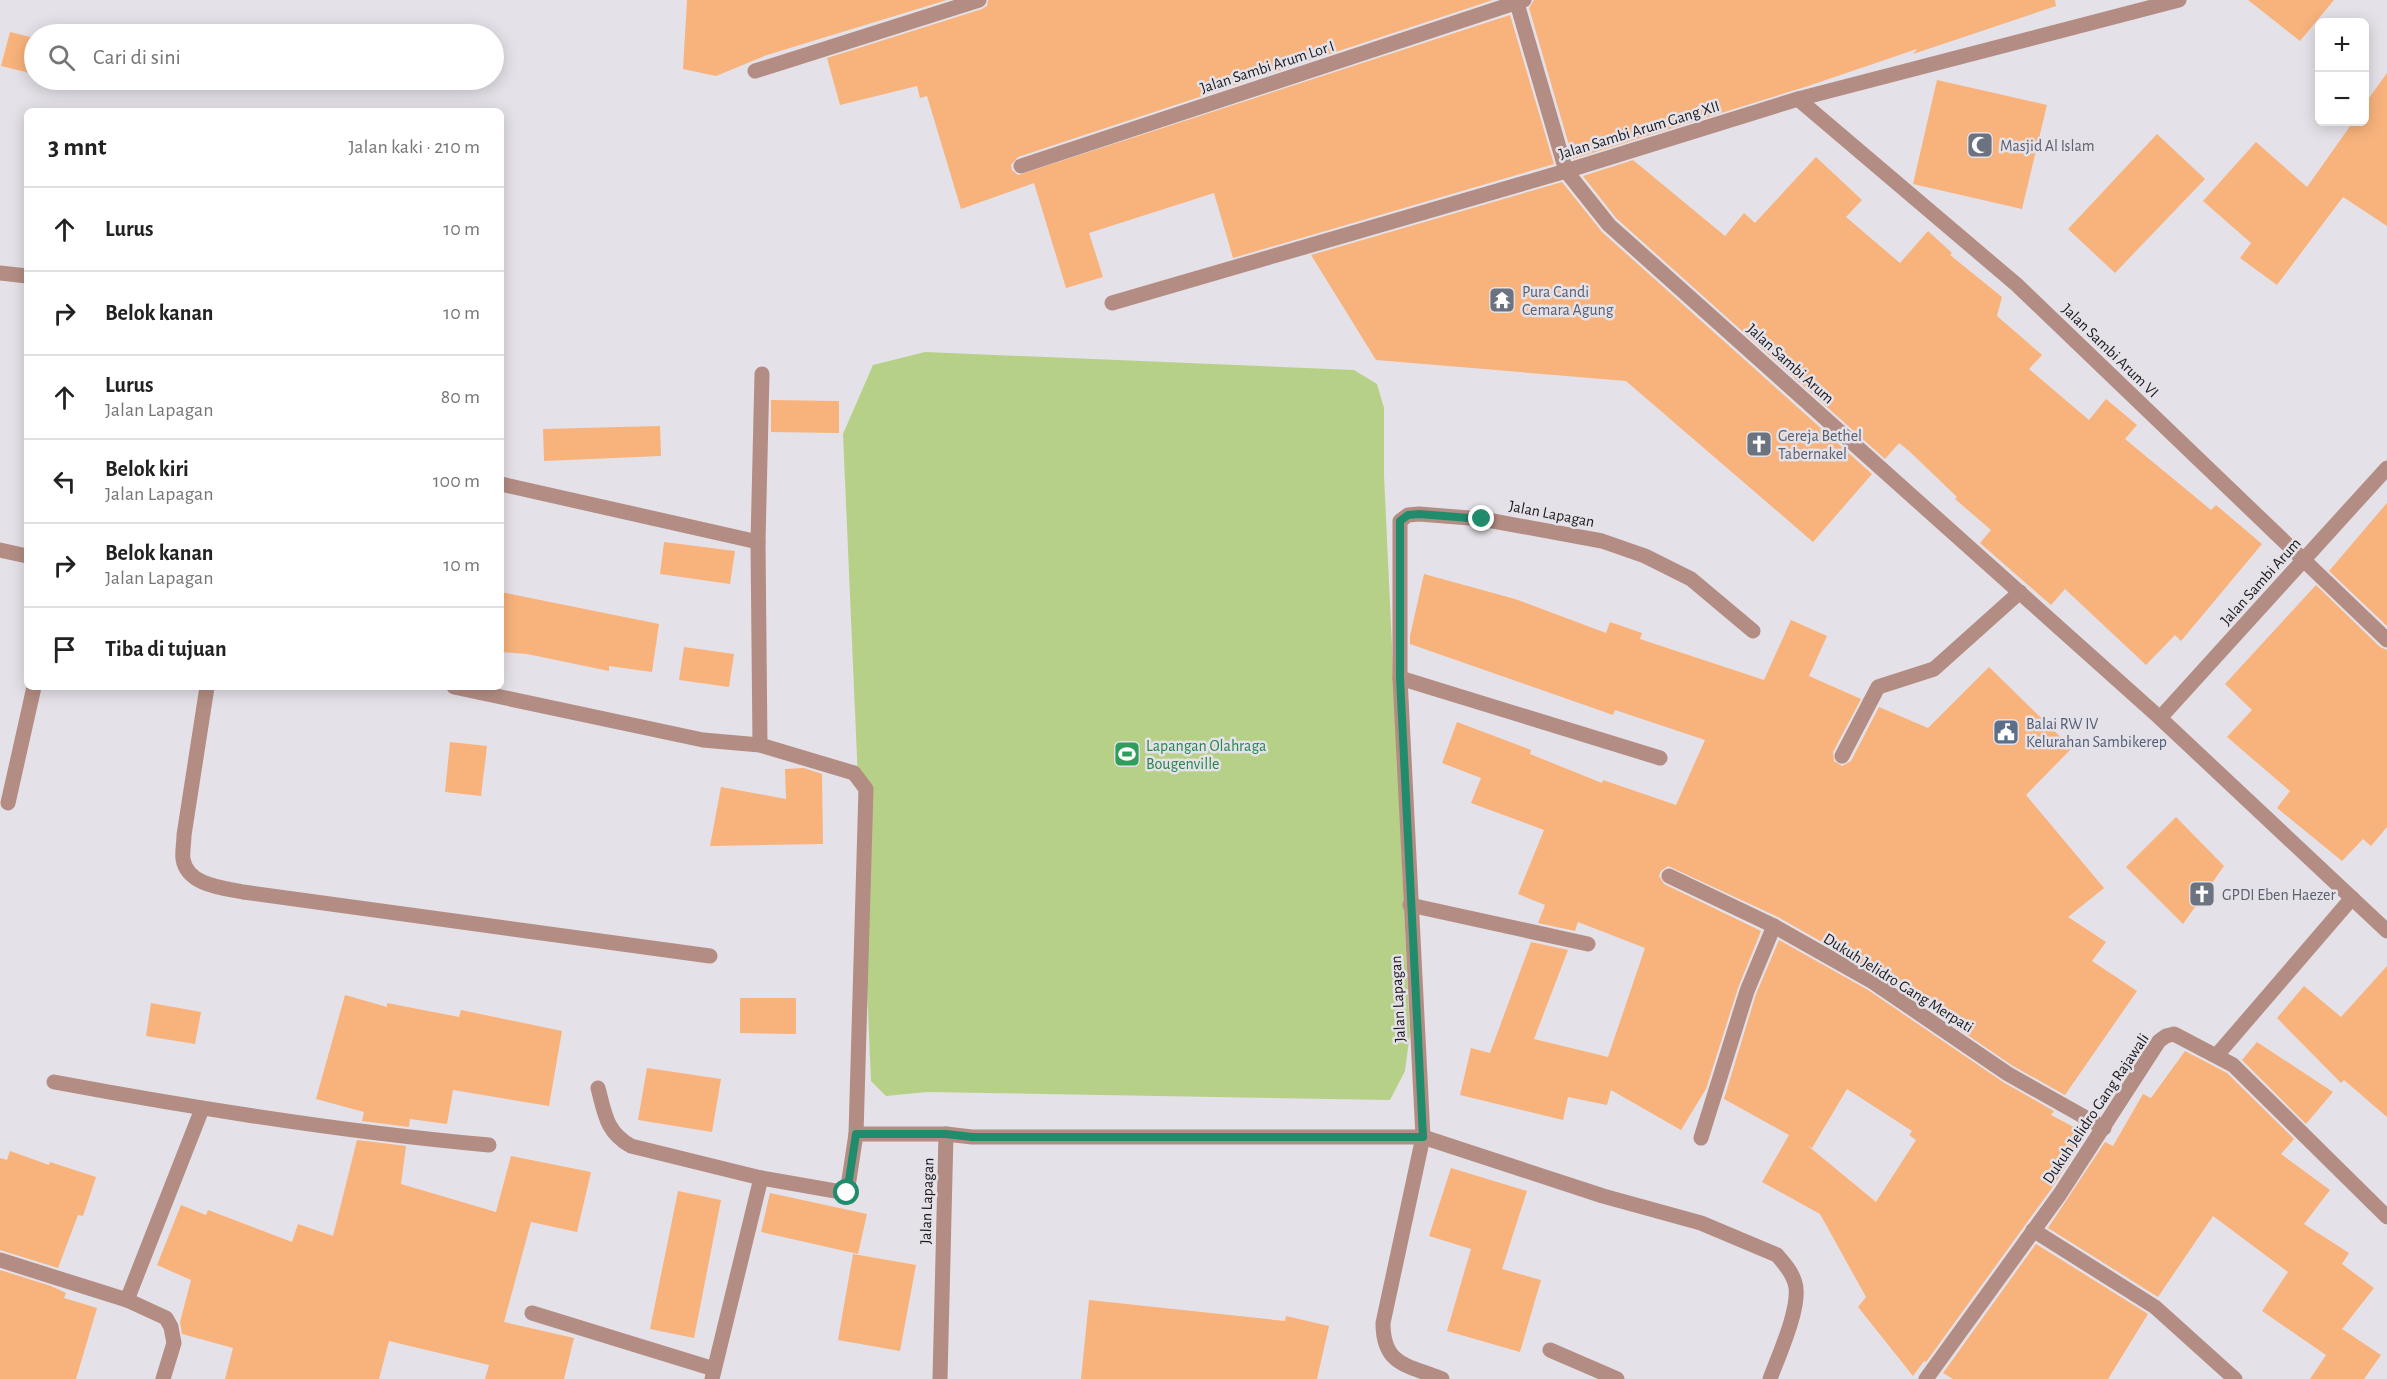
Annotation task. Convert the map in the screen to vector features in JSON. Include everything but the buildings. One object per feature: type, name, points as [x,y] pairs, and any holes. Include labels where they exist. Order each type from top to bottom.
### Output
[{"type":"street","points":[[755,71],[979,0]]},
{"type":"street","name":"Jalan Sambi Arum Gang XII","points":[[1112,303],[1566,171],[1798,99],[2179,0]]},
{"type":"street","name":"Jalan Sambi Arum Lor I","points":[[1021,166],[1519,1]]},
{"type":"street","name":"Jalan Sambi Arum","points":[[1519,1],[1566,171],[1609,225],[2160,718],[2387,931]]},
{"type":"street","name":"Jalan Sambi Arum VI","points":[[1798,99],[2017,285],[2387,640]]},
{"type":"street","points":[[0,273],[24,276]]},
{"type":"street","points":[[760,745],[758,542],[762,374]]},
{"type":"street","name":"Jalan Sambi Arum","points":[[2160,718],[2387,468]]},
{"type":"street","points":[[504,485],[758,542]]},
{"type":"street","name":"Jalan Lapagan","points":[[1442,1379],[1393,1359],[1385,1349],[1383,1338],[1383,1323],[1423,1137],[1400,678],[1400,521],[1408,515],[1482,519],[1602,541],[1645,556],[1691,579],[1753,631]]},
{"type":"street","points":[[0,550],[24,555]]},
{"type":"street","points":[[1842,756],[1878,687],[1934,669],[2020,592]]},
{"type":"street","points":[[1400,678],[1660,758]]},
{"type":"street","points":[[8,803],[33,690]]},
{"type":"street","points":[[207,690],[184,835],[183,860],[188,872],[207,885],[243,892],[710,956]]},
{"type":"street","points":[[467,690],[703,740],[760,745],[854,773],[866,789],[856,1134],[847,1193],[761,1178],[631,1146],[619,1139],[609,1128],[598,1088]]},
{"type":"street","name":"Dukuh Jelidro Gang Merpati","points":[[1669,876],[1774,926],[1873,982],[2008,1074],[2104,1128]]},
{"type":"street","points":[[2217,1055],[2352,898]]},
{"type":"street","points":[[1410,905],[1588,944]]},
{"type":"street","points":[[1701,1138],[1747,992],[1774,926]]},
{"type":"street","name":"Dukuh Jelidro Gang Rajawali","points":[[1926,1379],[2104,1128],[2159,1041],[2166,1036],[2174,1034],[2233,1065],[2387,1217]]},
{"type":"street","points":[[54,1082],[202,1109],[405,1138],[489,1145]]},
{"type":"street","points":[[127,1300],[202,1109]]},
{"type":"street","points":[[856,1134],[946,1134],[972,1137],[1423,1137],[1603,1196],[1701,1223],[1777,1255],[1786,1265],[1796,1284],[1790,1327],[1770,1379]]},
{"type":"street","name":"Jalan Lapagan","points":[[940,1379],[946,1134]]},
{"type":"street","points":[[532,1313],[713,1374],[761,1178]]},
{"type":"street","points":[[2033,1230],[2155,1307],[2235,1379]]},
{"type":"street","points":[[0,1260],[127,1300],[166,1318],[171,1327],[174,1343],[163,1379]]},
{"type":"street","points":[[1550,1350],[1617,1379]]},
{"type":"green space","name":"Lapangan Olahraga Bougenville","points":[[925,352],[1354,370],[1377,384],[1384,408],[1384,475],[1410,1033],[1405,1071],[1390,1100],[927,1092],[886,1096],[871,1081],[843,434],[873,365]]},
{"type":"place","name":"Masjid Al Islam","points":[[1980,145]]},
{"type":"place","name":"Pura Candi Cemara Agung","points":[[1502,300]]},
{"type":"place","name":"Gereja Bethel Tabernakel","points":[[1759,444]]},
{"type":"place","name":"Balai RW IV Kelurahan Sambikerep","points":[[2006,732]]},
{"type":"place","name":"Lapangan Olahraga Bougenville","points":[[1127,754]]},
{"type":"place","name":"GPDI Eben Haezer","points":[[2202,894]]},
{"type":"route","points":[[847,1193],[856,1134],[946,1134],[972,1137],[1423,1137],[1400,678],[1400,521],[1408,515],[1419,514],[1482,519]]}]
